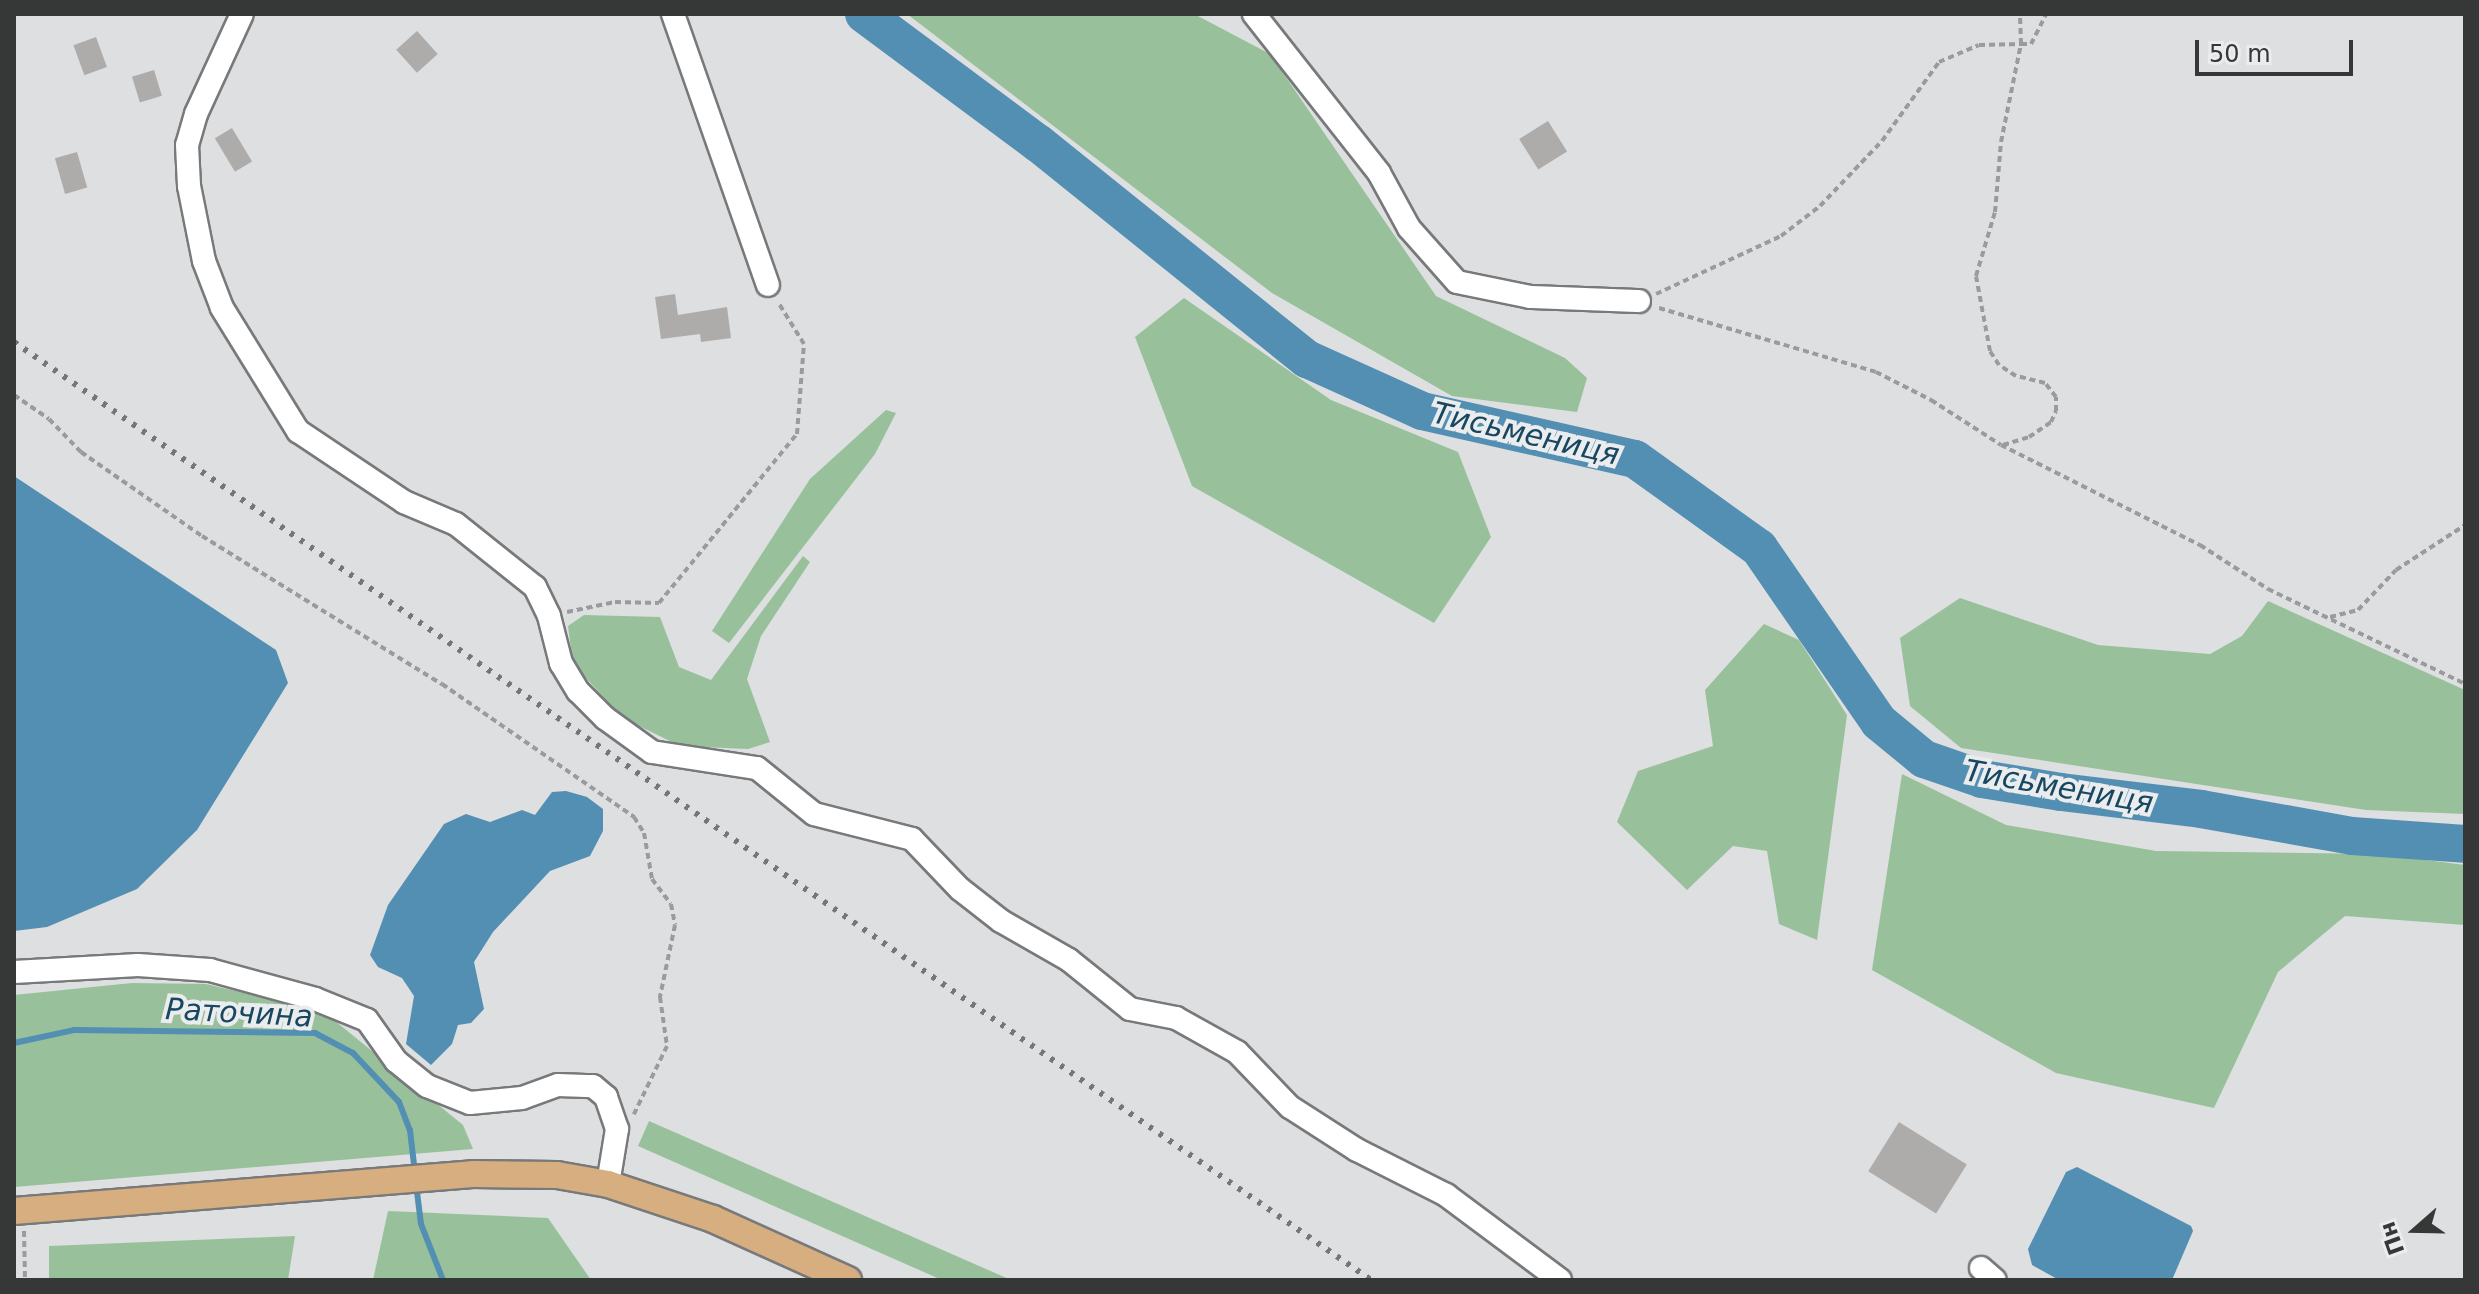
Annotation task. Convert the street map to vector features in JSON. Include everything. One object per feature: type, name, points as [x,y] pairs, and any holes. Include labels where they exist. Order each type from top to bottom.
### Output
[{"type":"main road","points":[[22,1210],[473,1174],[557,1175],[608,1184],[713,1219],[848,1280]]},
{"type":"street","points":[[242,14],[196,114],[187,145],[189,186],[204,261],[222,308],[298,431],[404,502],[456,524],[535,587],[549,616],[561,663],[578,691],[605,718],[652,752],[757,768],[814,814],[912,839],[960,889],[1001,921],[1069,960],[1130,1009],[1176,1018],[1237,1052],[1290,1107],[1357,1150],[1446,1195],[1560,1280]]},
{"type":"street","points":[[673,14],[768,285]]},
{"type":"street","points":[[1254,14],[1379,173],[1409,228],[1457,282],[1530,297],[1639,301]]},
{"type":"street","points":[[14,972],[138,965],[210,970],[315,999],[367,1020],[396,1061],[427,1086],[470,1103],[522,1098],[558,1085],[593,1086],[606,1097],[617,1129],[608,1184]]},
{"type":"path","points":[[2001,445],[2029,437],[2051,422],[2056,411],[2056,397],[2045,383],[2016,376],[1999,365],[1990,351],[1976,276],[1995,212],[2001,142],[2021,44],[2020,14]]},
{"type":"path","points":[[1639,301],[1781,236],[1820,206],[1882,141],[1939,62],[1979,45],[2031,44],[2046,14]]},
{"type":"path","points":[[549,616],[615,602],[659,603],[797,434],[804,344],[768,285]]},
{"type":"path","points":[[1639,301],[1876,372],[1931,400],[2001,445],[2106,494],[2327,618],[2465,684]]},
{"type":"path","points":[[14,395],[49,419],[81,452],[202,536],[442,684],[634,817],[644,833],[652,879],[671,904],[675,925],[660,997],[667,1046],[644,1100],[617,1129]]},
{"type":"path","points":[[2327,618],[2358,610],[2396,570],[2465,525]]},
{"type":"path","points":[[22,1210],[25,1280]]},
{"type":"green space","points":[[907,14],[1194,14],[1270,54],[1436,296],[1565,358],[1587,378],[1577,412],[1452,396],[1272,293]]},
{"type":"green space","points":[[1184,298],[1331,400],[1458,452],[1491,537],[1434,623],[1192,486],[1135,337]]},
{"type":"green space","points":[[886,410],[896,413],[875,454],[729,643],[712,631],[810,479]]},
{"type":"green space","points":[[803,556],[810,562],[761,636],[747,679],[770,742],[748,749],[680,746],[623,718],[573,664],[568,626],[584,615],[660,617],[679,667],[711,680]]},
{"type":"green space","points":[[1960,598],[2098,645],[2210,654],[2242,636],[2268,601],[2465,690],[2465,814],[2366,810],[1961,748],[1910,706],[1900,638]]},
{"type":"green space","points":[[1764,624],[1799,640],[1847,715],[1817,940],[1779,924],[1767,851],[1733,846],[1687,890],[1617,822],[1638,771],[1713,746],[1705,690]]},
{"type":"green space","points":[[1902,774],[2006,825],[2156,851],[2379,854],[2465,865],[2465,925],[2345,916],[2278,972],[2214,1108],[2056,1073],[1872,970]]},
{"type":"green space","points":[[132,983],[206,984],[324,1012],[463,1125],[473,1149],[14,1187],[14,995]]},
{"type":"green space","points":[[649,1121],[1011,1280],[942,1280],[638,1146]]},
{"type":"green space","points":[[388,1211],[548,1218],[591,1280],[373,1280]]},
{"type":"green space","points":[[295,1236],[288,1280],[49,1280],[49,1246]]},
{"type":"water","points":[[14,476],[276,650],[288,683],[197,830],[137,889],[47,927],[14,931]]},
{"type":"water","points":[[566,791],[587,797],[603,809],[603,831],[590,856],[550,871],[493,932],[474,962],[484,1009],[471,1023],[458,1025],[452,1044],[431,1065],[406,1044],[414,996],[402,978],[378,967],[370,955],[388,905],[444,824],[466,814],[490,822],[522,810],[535,815],[552,792]]},
{"type":"water","points":[[2077,1167],[2191,1226],[2193,1231],[2172,1280],[2059,1280],[2032,1265],[2028,1249],[2066,1172]]},
{"type":"building","points":[[417,31],[438,54],[417,73],[396,50]]},
{"type":"building","points":[[96,37],[107,67],[84,75],[73,45]]},
{"type":"building","points":[[154,70],[162,96],[140,103],[132,77]]},
{"type":"building","points":[[1548,121],[1567,152],[1538,170],[1519,139]]},
{"type":"building","points":[[232,128],[252,161],[235,172],[215,138]]},
{"type":"building","points":[[77,152],[87,188],[65,194],[55,158]]},
{"type":"building","points":[[675,294],[678,315],[727,307],[731,338],[701,342],[700,334],[661,339],[655,297]]},
{"type":"building","points":[[1899,1122],[1967,1164],[1936,1214],[1868,1171]]},
{"type":"waterway","name":"Тисьмениця","points":[[864,14],[1038,143],[1307,359],[1422,411],[1635,459],[1759,548],[1879,722],[1924,759],[1982,779],[2061,792],[2201,809],[2352,836],[2465,844]]},
{"type":"waterway","name":"Раточина","points":[[14,1043],[74,1030],[315,1033],[353,1053],[399,1102],[410,1130],[415,1173]]},
{"type":"waterway","name":"Раточина","points":[[416,1184],[421,1224],[443,1280]]},
{"type":"railway","points":[[14,342],[1371,1280]]}]
